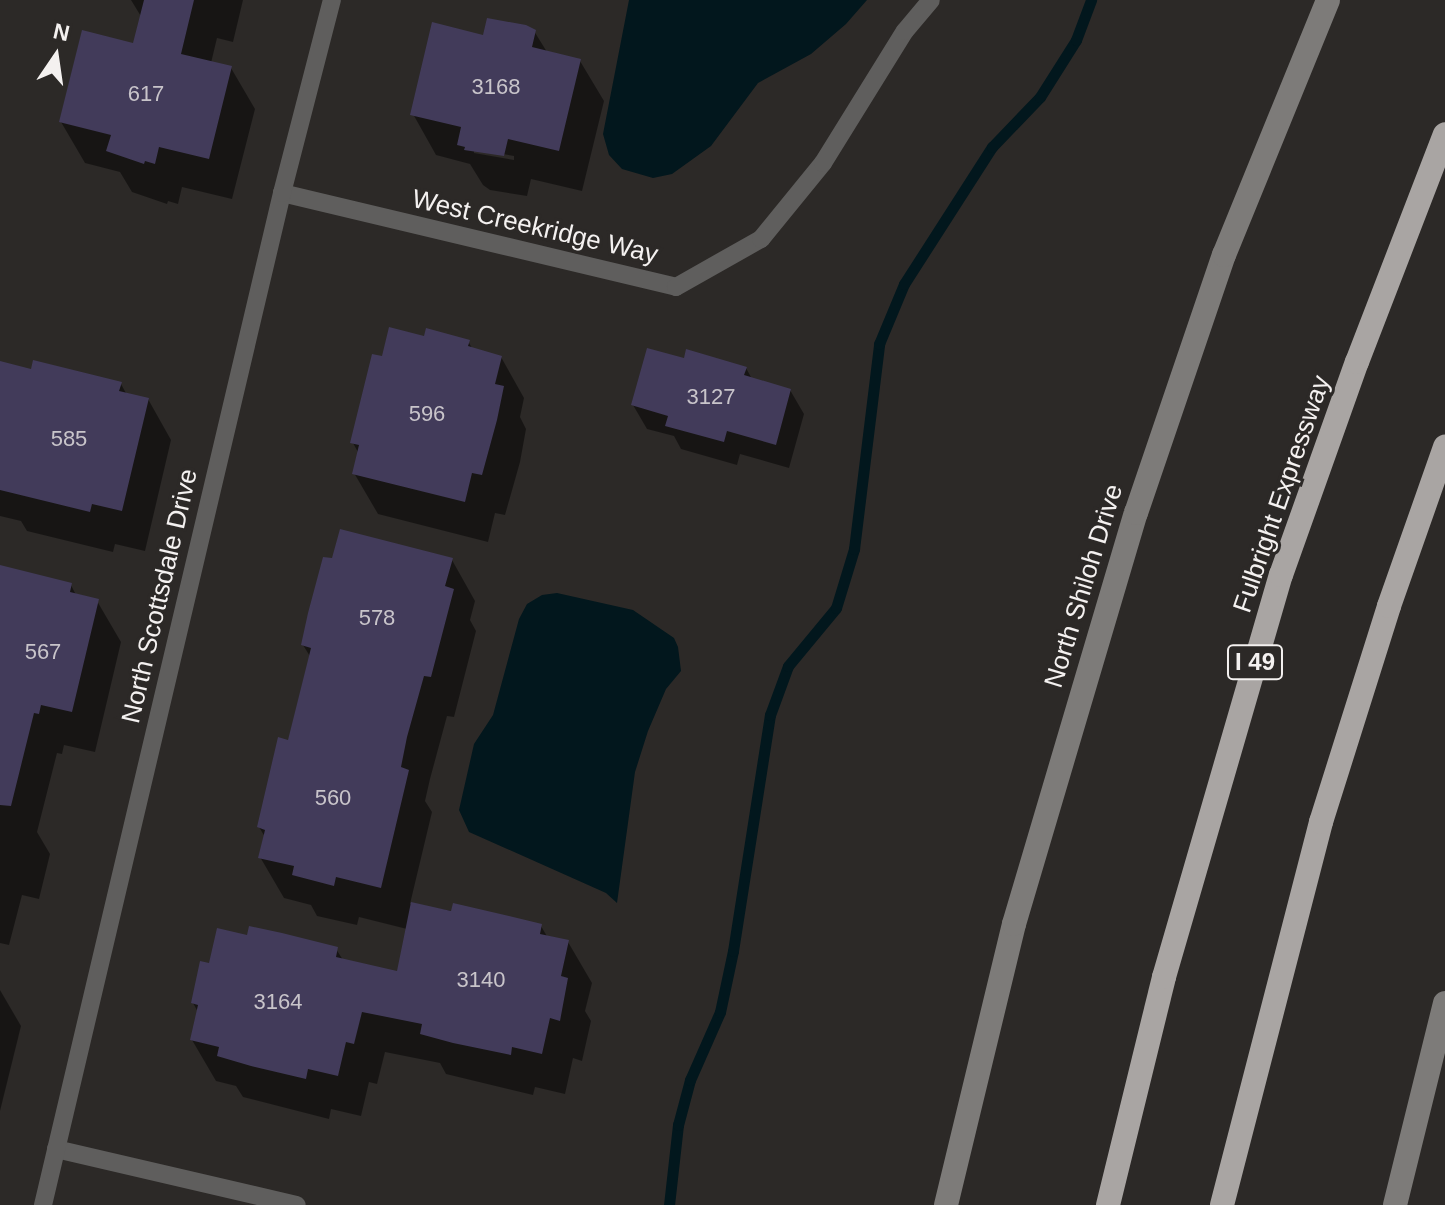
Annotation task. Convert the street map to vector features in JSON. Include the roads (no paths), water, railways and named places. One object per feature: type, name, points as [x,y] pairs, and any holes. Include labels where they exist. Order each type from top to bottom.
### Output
[{"type":"highway","name":"Fulbright Expressway","points":[[1108,1205],[1172,947],[1281,575],[1357,362],[1445,134]]},
{"type":"highway","points":[[1222,1205],[1321,822],[1389,606],[1445,447]]},
{"type":"main road","name":"North Shiloh Drive","points":[[946,1205],[1018,909],[1136,513],[1224,255],[1328,0]]},
{"type":"main road","points":[[1395,1205],[1445,1003]]},
{"type":"lane","name":"North Scottsdale Drive","points":[[43,1205],[282,193],[332,0]]},
{"type":"lane","name":"West Creekridge Way","points":[[282,193],[676,287],[761,239],[823,163],[905,31],[931,0]]},
{"type":"lane","points":[[56,1149],[297,1205]]},
{"type":"water","points":[[629,0],[867,0],[846,24],[811,54],[758,83],[711,146],[672,174],[653,178],[622,169],[609,155],[603,134]]},
{"type":"water","points":[[557,593],[633,610],[674,638],[678,647],[681,671],[666,689],[635,772],[617,903],[606,893],[469,832],[459,810],[474,744],[493,715],[519,619],[527,604],[542,595]]},
{"type":"waterway","points":[[669,1205],[678,1125],[690,1080],[720,1012],[733,951],[770,715],[788,666],[836,608],[854,549],[879,344],[904,284],[992,147],[1040,97],[1076,40],[1091,0]]}]
